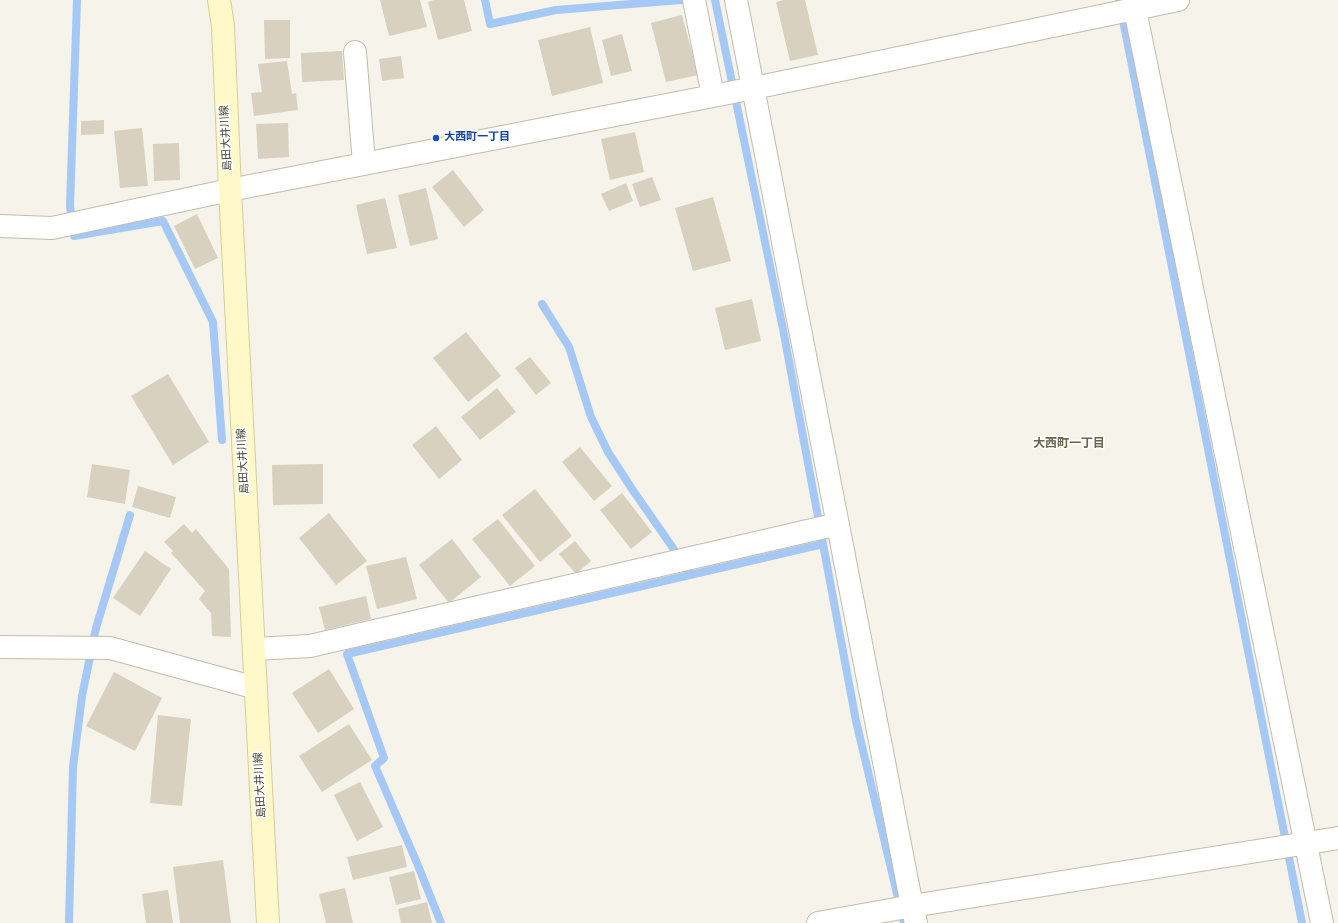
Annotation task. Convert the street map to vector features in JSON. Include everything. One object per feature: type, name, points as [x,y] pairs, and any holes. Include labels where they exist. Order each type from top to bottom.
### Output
[{"type":"main road","name":"島田大井川線","points":[[219,0],[222,26],[268,923]]},
{"type":"street","points":[[694,0],[713,96]]},
{"type":"street","points":[[736,0],[914,915]]},
{"type":"street","points":[[0,226],[52,228],[230,190],[754,88],[1134,4],[1178,0]]},
{"type":"street","points":[[1134,4],[1322,923]]},
{"type":"street","points":[[355,52],[364,164]]},
{"type":"street","points":[[254,649],[310,646],[838,524]]},
{"type":"street","points":[[0,647],[110,648],[256,688]]},
{"type":"street","points":[[818,923],[914,915],[1338,838]]},
{"type":"building","points":[[380,0],[420,0],[427,27],[389,36]]},
{"type":"building","points":[[434,0],[464,0],[472,31],[438,40],[428,2]]},
{"type":"building","points":[[784,0],[805,0],[818,55],[790,61],[776,2]]},
{"type":"building","points":[[682,15],[698,75],[666,82],[651,23]]},
{"type":"building","points":[[264,20],[290,20],[290,58],[265,59]]},
{"type":"building","points":[[590,27],[603,83],[552,96],[538,40]]},
{"type":"building","points":[[622,34],[632,71],[611,76],[602,40]]},
{"type":"building","points":[[342,51],[344,80],[302,82],[301,53]]},
{"type":"building","points":[[401,56],[404,78],[382,81],[379,59]]},
{"type":"building","points":[[287,61],[292,94],[296,93],[298,110],[254,116],[251,93],[262,92],[258,64]]},
{"type":"building","points":[[104,120],[104,134],[81,135],[81,121]]},
{"type":"building","points":[[288,123],[289,157],[258,159],[256,124]]},
{"type":"building","points":[[142,128],[148,186],[120,188],[114,131]]},
{"type":"building","points":[[635,132],[644,172],[610,180],[601,139]]},
{"type":"building","points":[[179,143],[180,180],[154,181],[153,144]]},
{"type":"building","points":[[453,170],[484,210],[464,227],[432,187]]},
{"type":"building","points":[[652,177],[661,200],[640,207],[632,184]]},
{"type":"building","points":[[626,183],[633,201],[609,211],[601,194]]},
{"type":"building","points":[[426,188],[438,239],[410,246],[398,195]]},
{"type":"building","points":[[713,197],[731,261],[693,271],[675,208]]},
{"type":"building","points":[[385,198],[397,248],[367,254],[356,205]]},
{"type":"building","points":[[197,214],[218,258],[195,269],[174,226]]},
{"type":"building","points":[[752,299],[761,341],[725,350],[715,308]]},
{"type":"building","points":[[466,332],[501,376],[468,402],[433,358]]},
{"type":"building","points":[[530,357],[551,383],[536,395],[515,368]]},
{"type":"building","points":[[168,374],[209,442],[173,465],[131,396]]},
{"type":"building","points":[[497,388],[516,412],[480,440],[461,417]]},
{"type":"building","points":[[436,426],[462,460],[439,479],[412,445]]},
{"type":"building","points":[[580,447],[612,486],[594,501],[562,462]]},
{"type":"building","points":[[92,464],[130,470],[125,504],[87,497]]},
{"type":"building","points":[[323,464],[323,504],[273,505],[272,465]]},
{"type":"building","points":[[138,486],[176,497],[170,518],[132,507]]},
{"type":"building","points":[[535,489],[572,536],[540,562],[502,515]]},
{"type":"building","points":[[622,493],[652,532],[631,549],[600,510]]},
{"type":"building","points":[[329,513],[367,561],[336,585],[299,538]]},
{"type":"building","points":[[498,519],[535,566],[510,586],[472,539]]},
{"type":"building","points":[[184,524],[192,533],[196,529],[229,569],[231,637],[212,636],[211,613],[199,599],[205,591],[171,553],[173,551],[164,542]]},
{"type":"building","points":[[452,539],[481,577],[449,603],[419,565]]},
{"type":"building","points":[[575,541],[591,561],[576,574],[559,554]]},
{"type":"building","points":[[145,551],[171,569],[140,616],[113,598]]},
{"type":"building","points":[[406,557],[417,599],[377,609],[366,566]]},
{"type":"building","points":[[366,596],[371,619],[325,630],[319,607]]},
{"type":"building","points":[[329,669],[354,709],[318,733],[292,693]]},
{"type":"building","points":[[114,672],[162,698],[135,751],[86,726]]},
{"type":"building","points":[[158,715],[191,719],[182,806],[150,803]]},
{"type":"building","points":[[349,724],[372,760],[322,792],[299,756]]},
{"type":"building","points":[[360,782],[383,827],[357,841],[334,795]]},
{"type":"building","points":[[402,845],[407,867],[353,880],[347,857]]},
{"type":"building","points":[[223,860],[231,923],[180,923],[173,867]]},
{"type":"building","points":[[414,871],[421,899],[396,905],[389,877]]},
{"type":"building","points":[[345,888],[353,923],[326,923],[319,894]]},
{"type":"building","points":[[168,890],[173,923],[146,923],[142,894]]},
{"type":"building","points":[[427,902],[432,923],[401,923],[398,909]]},
{"type":"waterway","points":[[77,0],[70,206],[74,236],[163,221],[213,322],[222,440]]},
{"type":"waterway","points":[[485,0],[490,24],[556,10],[681,0]]},
{"type":"waterway","points":[[715,0],[783,329],[856,721],[904,923]]},
{"type":"waterway","points":[[1119,0],[1302,923]]},
{"type":"waterway","points":[[542,304],[569,347],[591,417],[608,452],[680,558]]},
{"type":"waterway","points":[[69,923],[73,767],[82,696],[96,628],[130,515]]},
{"type":"waterway","points":[[688,571],[690,575],[823,544]]},
{"type":"waterway","points":[[441,923],[375,766],[384,758],[347,654],[690,575]]},
{"type":"place","name":"大西町一丁目","points":[[436,138]]},
{"type":"district","name":"大西町一丁目","points":[[1069,445]]}]
